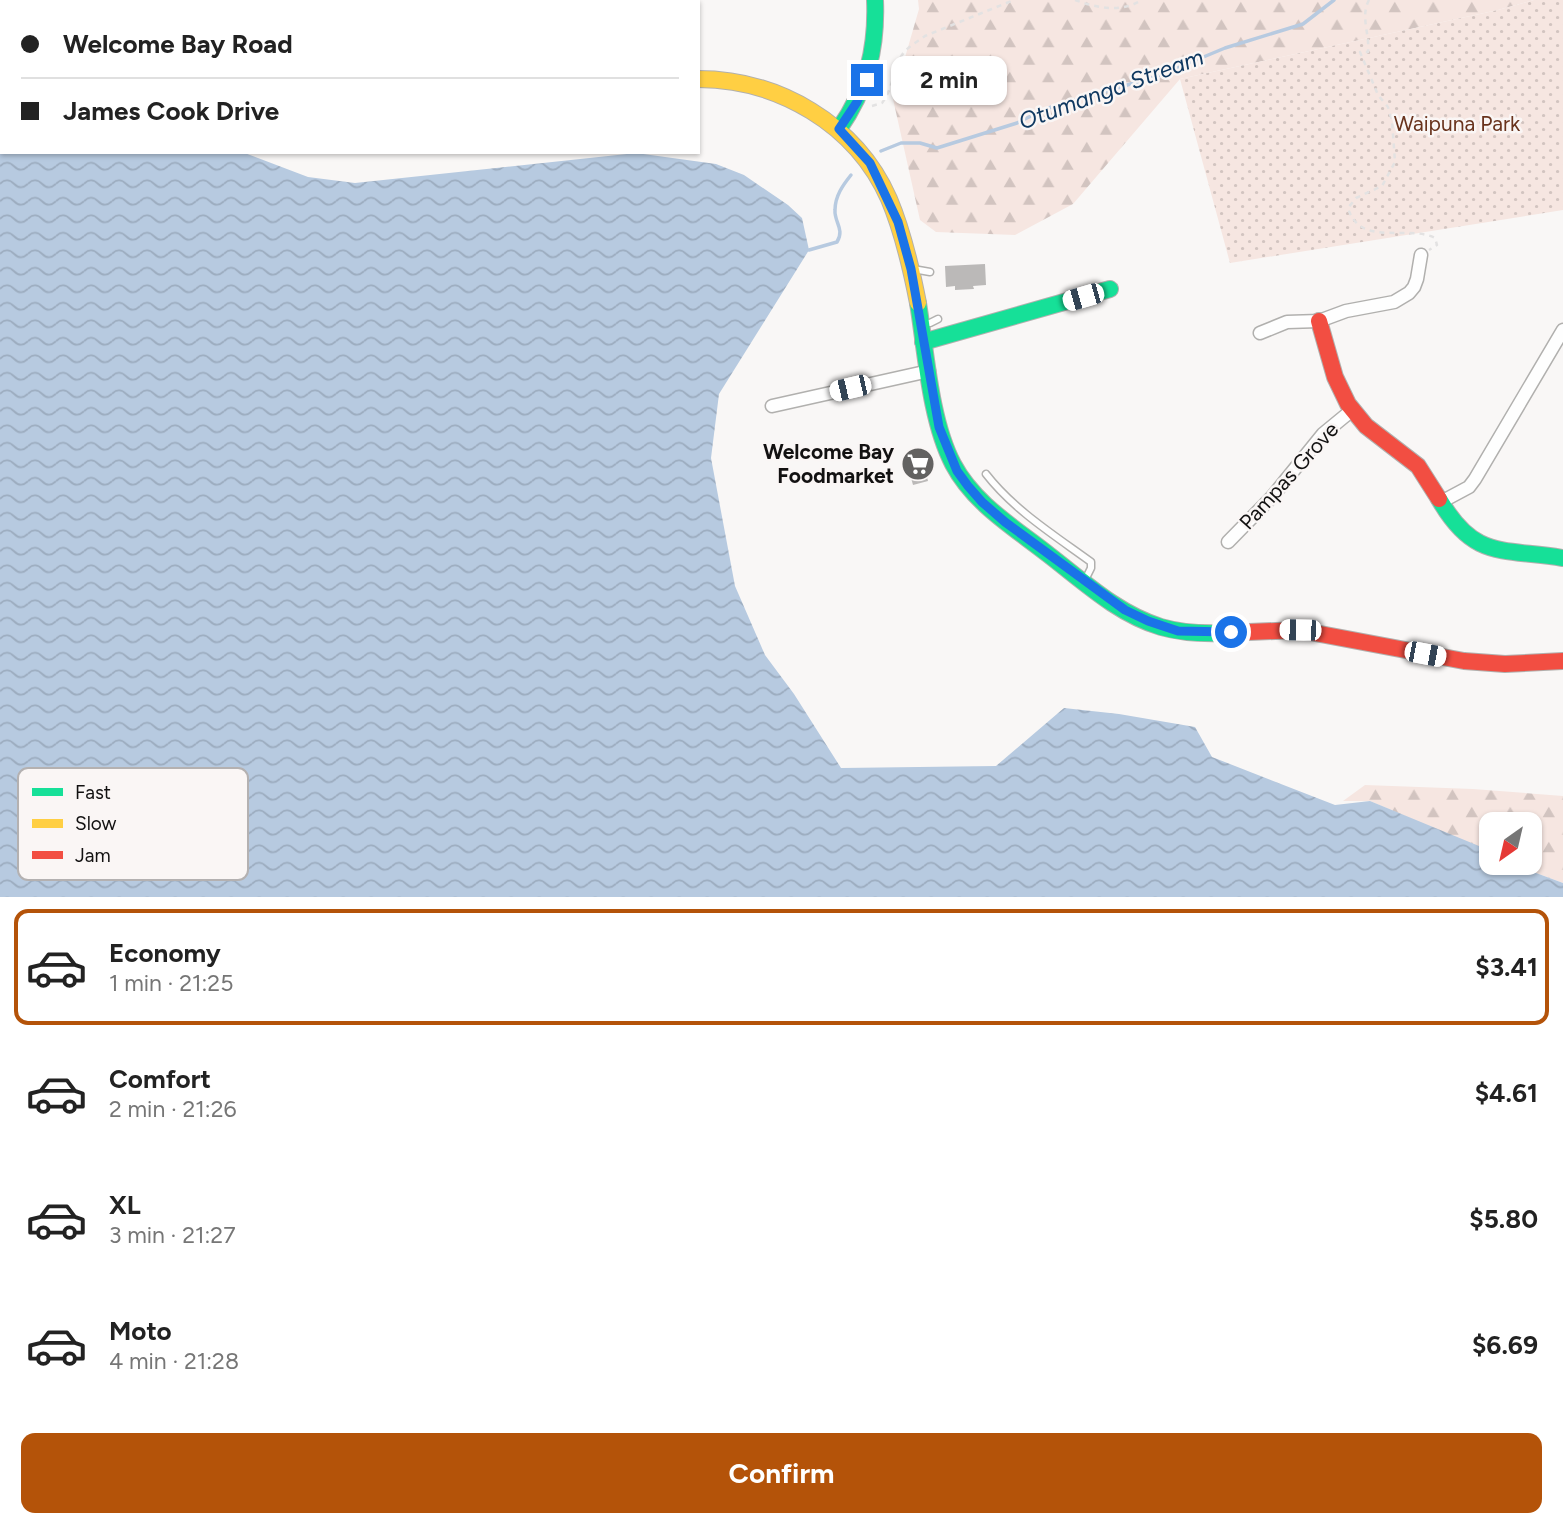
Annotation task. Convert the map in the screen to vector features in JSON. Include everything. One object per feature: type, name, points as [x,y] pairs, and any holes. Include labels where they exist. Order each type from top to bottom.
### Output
[{"type":"main road","points":[[839,129],[863,92],[870,69],[876,19],[875,0]]},
{"type":"main road","points":[[700,79],[729,81],[796,101],[839,129],[870,163],[898,222],[911,269],[939,427],[957,471],[982,502],[1084,582],[1125,610],[1178,631],[1209,633],[1300,630],[1484,663],[1519,665],[1563,661]]},
{"type":"main road","points":[[923,342],[1110,289]]},
{"type":"main road","points":[[1319,321],[1341,392],[1351,411],[1366,426],[1410,458],[1424,473],[1464,533],[1489,548],[1563,558]]},
{"type":"street","points":[[1260,333],[1287,322],[1319,321],[1346,311],[1394,302],[1409,293],[1417,279],[1421,255]]},
{"type":"street","points":[[1441,502],[1469,486],[1475,479],[1563,330]]},
{"type":"street","points":[[772,406],[929,371]]},
{"type":"street","name":"Pampas Grove","points":[[1228,542],[1272,497],[1324,434],[1351,411]]},
{"type":"lane","points":[[911,269],[930,272]]},
{"type":"lane","points":[[920,323],[930,323],[938,319]]},
{"type":"lane","points":[[986,474],[1000,492],[1091,562],[1090,573],[1084,582]]},
{"type":"path","points":[[852,110],[882,103],[891,91],[902,54],[925,36],[1014,0]]},
{"type":"path","points":[[1075,0],[1116,9],[1142,0]]},
{"type":"path","points":[[1368,0],[1364,11],[1369,39],[1368,52],[1360,52],[1378,95],[1388,107],[1392,121],[1395,162],[1382,186],[1356,198],[1348,208],[1352,220],[1362,229],[1404,234],[1426,233],[1435,238],[1437,245],[1421,255]]},
{"type":"green space","points":[[918,0],[1534,0],[1180,79],[1073,204],[1015,235],[936,232],[920,220],[893,99],[919,9]]},
{"type":"green space","name":"Waipuna Park","points":[[1534,0],[1563,0],[1563,210],[1230,263],[1180,79]]},
{"type":"green space","points":[[1365,785],[1563,796],[1563,883],[1541,875],[1542,812],[1479,812],[1479,848],[1370,801],[1343,801]]},
{"type":"water","points":[[0,154],[247,154],[308,177],[355,183],[627,154],[716,164],[744,175],[788,205],[802,218],[809,250],[719,394],[711,458],[735,586],[765,655],[794,694],[841,768],[996,766],[1064,708],[1195,727],[1212,757],[1335,805],[1370,801],[1479,846],[1479,875],[1541,875],[1563,883],[1563,897],[0,897]]},
{"type":"building","points":[[985,264],[986,285],[955,290],[955,286],[946,287],[945,266]]},
{"type":"building","points":[[922,456],[928,481],[913,485],[906,460]]},
{"type":"waterway","name":"Otumanga Stream","points":[[881,151],[901,143],[920,143],[937,148],[1017,123],[1045,109],[1158,76],[1225,48],[1303,24],[1334,0]]},
{"type":"waterway","name":"Otumanga Stream","points":[[809,250],[837,242],[840,229],[835,214],[836,200],[851,175]]},
{"type":"traffic: fast","points":[[839,129],[857,99],[868,68],[874,35],[875,0]]},
{"type":"traffic: fast","points":[[923,342],[1110,289]]},
{"type":"traffic: fast","points":[[918,303],[939,427],[953,464],[972,491],[1009,525],[1130,614],[1177,631],[1225,633]]},
{"type":"traffic: fast","points":[[1439,499],[1452,519],[1478,542],[1506,551],[1563,558]]},
{"type":"traffic: slow","points":[[700,79],[757,87],[785,97],[835,128],[856,149],[875,172],[894,211],[918,303]]},
{"type":"traffic: jam","points":[[1319,321],[1335,377],[1348,404],[1366,426],[1418,466],[1439,499]]},
{"type":"traffic: jam","points":[[1225,633],[1299,630],[1464,661],[1505,664],[1563,661]]},
{"type":"place","name":"Welcome Bay Foodmarket","points":[[918,464]]},
{"type":"route","points":[[867,80],[863,92],[839,129],[870,163],[898,222],[911,269],[939,427],[957,471],[982,502],[1005,522],[1125,610],[1178,631],[1231,632]]}]
